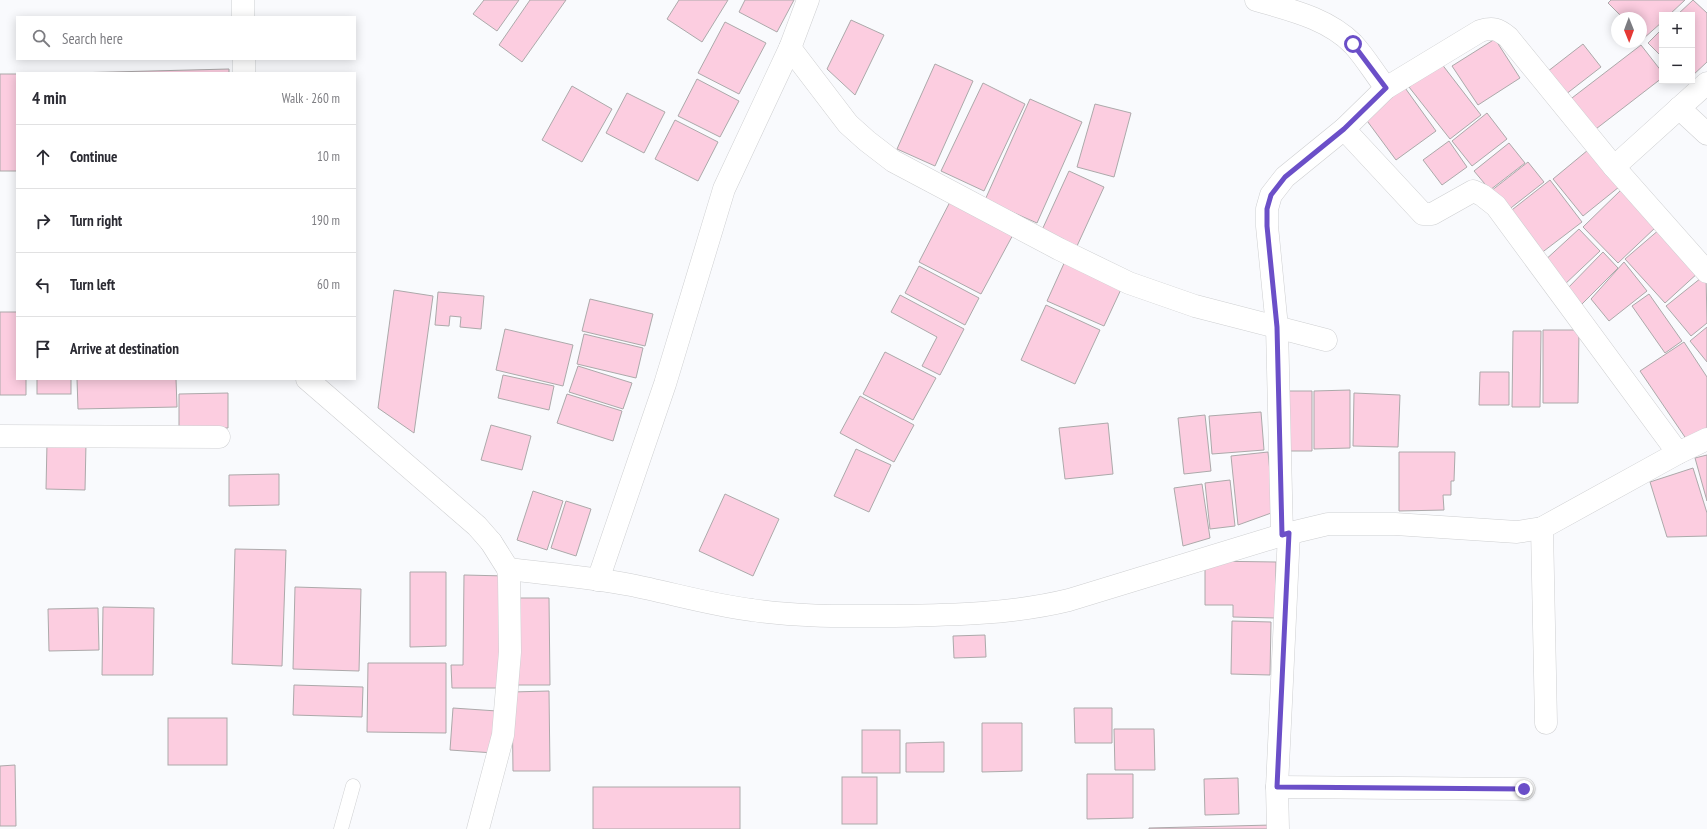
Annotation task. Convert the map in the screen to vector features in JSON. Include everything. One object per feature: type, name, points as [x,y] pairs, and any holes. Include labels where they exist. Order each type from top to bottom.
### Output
[{"type":"street","points":[[243,0],[243,16]]},
{"type":"street","points":[[598,580],[665,384],[724,189],[790,48],[808,0]]},
{"type":"street","points":[[1256,0],[1315,18],[1334,28],[1353,44],[1386,88]]},
{"type":"street","points":[[1278,829],[1277,787],[1286,534],[1277,327],[1267,226],[1267,209],[1271,195],[1285,177],[1344,129],[1386,88],[1480,31],[1491,28],[1499,29],[1508,37],[1614,167],[1707,272]]},
{"type":"street","points":[[790,48],[848,124],[867,142],[893,161],[1059,249],[1129,283],[1195,306],[1326,340]]},
{"type":"street","points":[[244,60],[244,72]]},
{"type":"street","points":[[1614,167],[1707,83]]},
{"type":"street","points":[[1679,108],[1707,134]]},
{"type":"street","points":[[1344,129],[1423,214],[1432,214],[1473,191],[1482,194],[1496,206],[1678,453]]},
{"type":"street","points":[[309,380],[477,526],[491,542],[508,569],[510,585],[510,652],[503,735],[478,829]]},
{"type":"street","points":[[0,436],[219,437]]},
{"type":"street","points":[[508,569],[598,580],[754,611],[842,616],[936,615],[1042,606],[1286,534],[1328,524],[1395,524],[1517,532],[1542,528],[1678,453],[1707,439]]},
{"type":"street","points":[[1542,528],[1546,723]]},
{"type":"street","points":[[1277,787],[1524,789]]},
{"type":"lane","points":[[341,829],[353,786]]},
{"type":"building","points":[[484,0],[519,0],[497,31],[473,14]]},
{"type":"building","points":[[530,0],[566,0],[522,62],[499,45]]},
{"type":"building","points":[[679,0],[728,0],[702,42],[667,19]]},
{"type":"building","points":[[745,0],[794,0],[777,32],[739,12]]},
{"type":"building","points":[[1611,0],[1685,0],[1672,12],[1659,12],[1659,25],[1647,35],[1647,12],[1617,12],[1608,3]]},
{"type":"building","points":[[1693,0],[1707,13],[1707,62],[1695,73],[1695,12],[1680,12]]},
{"type":"building","points":[[851,20],[884,35],[855,95],[827,69]]},
{"type":"building","points":[[725,22],[766,43],[739,94],[698,73]]},
{"type":"building","points":[[1659,32],[1659,54],[1648,43]]},
{"type":"building","points":[[1495,39],[1520,78],[1478,105],[1452,66]]},
{"type":"building","points":[[1583,44],[1601,67],[1561,98],[1543,75]]},
{"type":"building","points":[[1637,48],[1643,48],[1659,68],[1659,80],[1592,132],[1568,101]]},
{"type":"building","points":[[1441,63],[1481,115],[1450,139],[1409,87]]},
{"type":"building","points":[[935,64],[973,81],[935,166],[897,149]]},
{"type":"building","points":[[229,69],[229,72],[112,72]]},
{"type":"building","points":[[0,74],[16,74],[16,171],[0,171]]},
{"type":"building","points":[[697,79],[739,101],[720,137],[678,116]]},
{"type":"building","points":[[983,83],[1025,104],[984,191],[941,171]]},
{"type":"building","points":[[1403,85],[1436,131],[1396,160],[1362,114]]},
{"type":"building","points":[[572,86],[612,109],[582,162],[542,140]]},
{"type":"building","points":[[627,93],[665,112],[644,153],[606,133]]},
{"type":"building","points":[[1030,99],[1082,122],[1037,223],[985,200]]},
{"type":"building","points":[[1095,104],[1131,113],[1114,177],[1077,167]]},
{"type":"building","points":[[1487,113],[1507,139],[1472,166],[1452,141]]},
{"type":"building","points":[[675,120],[718,142],[698,181],[655,159]]},
{"type":"building","points":[[1449,141],[1467,167],[1442,185],[1423,160]]},
{"type":"building","points":[[1509,143],[1525,163],[1490,190],[1474,171]]},
{"type":"building","points":[[1588,150],[1619,187],[1583,216],[1553,179]]},
{"type":"building","points":[[1528,162],[1544,182],[1507,211],[1491,191]]},
{"type":"building","points":[[1069,171],[1104,187],[1077,246],[1042,230]]},
{"type":"building","points":[[1550,180],[1582,222],[1540,254],[1508,213]]},
{"type":"building","points":[[1621,190],[1656,227],[1618,263],[1583,227]]},
{"type":"building","points":[[952,198],[1015,231],[981,294],[919,262]]},
{"type":"building","points":[[1579,229],[1600,251],[1563,286],[1542,263]]},
{"type":"building","points":[[1660,229],[1699,272],[1665,303],[1625,259]]},
{"type":"building","points":[[1603,252],[1618,268],[1576,310],[1566,290]]},
{"type":"building","points":[[1066,259],[1123,285],[1104,326],[1047,301]]},
{"type":"building","points":[[1624,262],[1647,291],[1609,321],[1591,299]]},
{"type":"building","points":[[919,266],[979,298],[965,325],[905,293]]},
{"type":"building","points":[[1706,274],[1707,323],[1691,336],[1666,306]]},
{"type":"building","points":[[394,290],[433,296],[414,433],[378,408]]},
{"type":"building","points":[[438,292],[484,296],[481,329],[460,327],[461,317],[450,316],[449,326],[435,325]]},
{"type":"building","points":[[1649,294],[1682,341],[1665,353],[1632,306]]},
{"type":"building","points":[[900,295],[964,329],[940,375],[922,366],[937,337],[891,312]]},
{"type":"building","points":[[590,299],[653,314],[645,346],[582,331]]},
{"type":"building","points":[[1046,305],[1100,330],[1075,384],[1021,360]]},
{"type":"building","points":[[0,312],[16,312],[16,380],[26,380],[26,395],[0,395]]},
{"type":"building","points":[[1707,327],[1707,362],[1690,341]]},
{"type":"building","points":[[505,329],[573,345],[563,386],[496,370]]},
{"type":"building","points":[[1543,330],[1579,330],[1578,403],[1543,403]]},
{"type":"building","points":[[1513,331],[1541,331],[1540,407],[1512,407]]},
{"type":"building","points":[[584,334],[643,348],[636,378],[577,364]]},
{"type":"building","points":[[1684,342],[1707,377],[1707,431],[1689,443],[1640,371]]},
{"type":"building","points":[[885,352],[936,378],[913,420],[863,394]]},
{"type":"building","points":[[578,366],[632,383],[623,409],[569,392]]},
{"type":"building","points":[[1480,372],[1509,372],[1509,405],[1479,405]]},
{"type":"building","points":[[503,375],[554,386],[549,410],[498,398]]},
{"type":"building","points":[[37,380],[71,380],[71,394],[37,394]]},
{"type":"building","points":[[77,380],[176,380],[177,407],[78,409]]},
{"type":"building","points":[[1350,390],[1350,448],[1314,449],[1314,391]]},
{"type":"building","points":[[1286,391],[1312,391],[1312,451],[1288,451]]},
{"type":"building","points":[[228,393],[228,428],[179,428],[179,394]]},
{"type":"building","points":[[1354,393],[1400,395],[1398,447],[1353,446]]},
{"type":"building","points":[[567,394],[622,411],[613,441],[557,423]]},
{"type":"building","points":[[860,396],[914,425],[894,462],[840,433]]},
{"type":"building","points":[[1261,412],[1264,450],[1212,454],[1209,416]]},
{"type":"building","points":[[1205,415],[1211,471],[1184,474],[1178,418]]},
{"type":"building","points":[[1108,423],[1113,474],[1065,479],[1059,428]]},
{"type":"building","points":[[491,425],[531,436],[522,470],[481,460]]},
{"type":"building","points":[[47,443],[86,443],[85,490],[46,489]]},
{"type":"building","points":[[856,449],[891,465],[869,512],[834,496]]},
{"type":"building","points":[[1268,452],[1274,512],[1238,525],[1231,456]]},
{"type":"building","points":[[1399,452],[1455,452],[1454,481],[1451,481],[1451,495],[1443,495],[1444,510],[1399,511]]},
{"type":"building","points":[[1707,455],[1707,501],[1695,458]]},
{"type":"building","points":[[1693,468],[1707,513],[1707,536],[1667,537],[1650,482]]},
{"type":"building","points":[[279,474],[279,505],[229,506],[229,475]]},
{"type":"building","points":[[1230,480],[1235,526],[1210,529],[1205,483]]},
{"type":"building","points":[[1202,484],[1210,538],[1183,546],[1174,488]]},
{"type":"building","points":[[533,491],[563,501],[547,550],[517,540]]},
{"type":"building","points":[[725,494],[779,519],[753,576],[699,551]]},
{"type":"building","points":[[566,501],[591,509],[576,556],[551,548]]},
{"type":"building","points":[[235,549],[286,550],[282,666],[232,664]]},
{"type":"building","points":[[1205,561],[1276,562],[1275,618],[1233,617],[1233,605],[1205,605]]},
{"type":"building","points":[[410,572],[446,572],[446,646],[410,647]]},
{"type":"building","points":[[464,575],[506,576],[506,688],[452,688],[451,665],[463,665]]},
{"type":"building","points":[[295,587],[361,589],[359,671],[293,669]]},
{"type":"building","points":[[513,598],[549,598],[550,685],[514,685]]},
{"type":"building","points":[[103,607],[154,608],[153,675],[102,675]]},
{"type":"building","points":[[98,608],[99,650],[49,651],[48,609]]},
{"type":"building","points":[[1232,621],[1271,622],[1270,675],[1231,674]]},
{"type":"building","points":[[985,635],[986,657],[954,658],[953,636]]},
{"type":"building","points":[[368,663],[446,663],[446,733],[367,732]]},
{"type":"building","points":[[294,685],[363,687],[362,717],[293,715]]},
{"type":"building","points":[[549,691],[550,771],[513,771],[512,692]]},
{"type":"building","points":[[453,708],[497,711],[494,753],[450,750]]},
{"type":"building","points":[[1074,708],[1112,708],[1112,743],[1075,743]]},
{"type":"building","points":[[168,718],[227,718],[227,765],[168,765]]},
{"type":"building","points":[[982,723],[1022,723],[1022,771],[982,772]]},
{"type":"building","points":[[1114,729],[1154,729],[1155,770],[1115,770]]},
{"type":"building","points":[[862,730],[900,730],[900,773],[862,773]]},
{"type":"building","points":[[944,742],[944,772],[906,772],[906,743]]},
{"type":"building","points":[[15,765],[16,826],[0,826],[0,766]]},
{"type":"building","points":[[1087,774],[1133,774],[1133,818],[1087,819]]},
{"type":"building","points":[[842,777],[877,777],[877,824],[842,824]]},
{"type":"building","points":[[1238,778],[1239,814],[1205,815],[1204,779]]},
{"type":"building","points":[[593,787],[740,787],[740,829],[593,829]]},
{"type":"building","points":[[1272,825],[1272,829],[1149,829],[1149,828]]},
{"type":"route","points":[[1353,44],[1386,88],[1344,129],[1285,177],[1271,195],[1267,209],[1267,226],[1277,327],[1282,535],[1289,533],[1277,787],[1524,789]]}]
